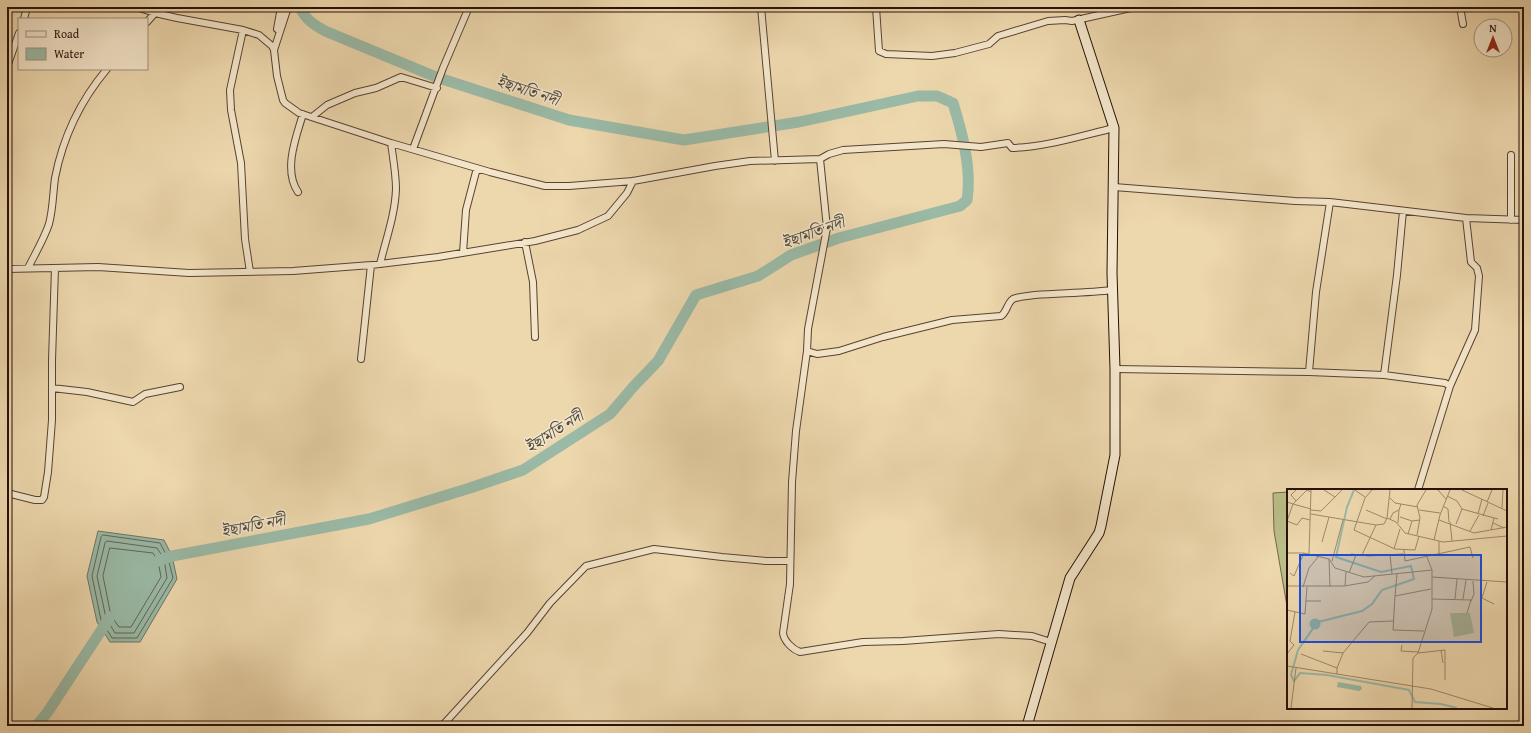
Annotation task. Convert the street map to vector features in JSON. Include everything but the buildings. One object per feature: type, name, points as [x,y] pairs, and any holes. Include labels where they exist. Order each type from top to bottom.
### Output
[{"type":"street","points":[[24,18],[27,7]]},
{"type":"street","points":[[136,7],[155,13],[243,30],[259,35],[273,48]]},
{"type":"street","points":[[281,7],[273,48],[285,104],[312,118],[477,168],[545,186],[575,186],[633,181],[715,166],[750,162],[820,159],[829,154],[843,150],[944,144],[981,147],[1008,143],[1012,148],[1028,148],[1114,128]]},
{"type":"street","points":[[273,48],[288,7]]},
{"type":"street","points":[[413,149],[437,88],[443,68],[469,7]]},
{"type":"street","points":[[570,7],[690,7]]},
{"type":"street","points":[[761,7],[767,82],[774,134],[775,161]]},
{"type":"street","points":[[876,7],[878,51],[886,54],[932,56],[955,53],[989,44],[998,36],[1048,22],[1065,20],[1072,22],[1135,7]]},
{"type":"street","points":[[1460,7],[1463,24]]},
{"type":"street","points":[[148,21],[155,13]]},
{"type":"street","points":[[1027,726],[1070,578],[1099,533],[1115,455],[1115,369],[1112,273],[1114,128],[1079,20]]},
{"type":"street","points":[[243,30],[230,90],[230,110],[241,163],[245,239],[250,272]]},
{"type":"street","points":[[7,67],[18,36]]},
{"type":"street","points":[[28,268],[49,224],[56,177],[65,142],[76,112],[93,85],[106,70]]},
{"type":"street","points":[[312,118],[327,105],[355,93],[376,88],[401,77],[437,88]]},
{"type":"street","points":[[298,192],[294,186],[291,166],[295,143],[303,114]]},
{"type":"street","points":[[380,264],[391,228],[395,203],[396,189],[392,143]]},
{"type":"street","points":[[1511,155],[1511,220]]},
{"type":"street","points":[[820,159],[827,228],[808,329],[796,431],[792,482],[790,584],[783,633],[784,639],[800,652],[863,642],[903,641],[999,634],[1032,636],[1051,642]]},
{"type":"street","points":[[463,253],[466,210],[477,168]]},
{"type":"street","points":[[7,269],[98,267],[189,274],[293,271],[371,265],[463,253],[525,242],[578,230],[608,216],[627,194],[633,181]]},
{"type":"street","points":[[1114,187],[1295,201],[1330,202],[1466,218],[1524,220]]},
{"type":"street","points":[[1309,372],[1316,292],[1330,202]]},
{"type":"street","points":[[1384,375],[1397,275],[1403,211]]},
{"type":"street","points":[[1418,489],[1450,386],[1475,330],[1480,276],[1477,268],[1472,262],[1466,218]]},
{"type":"street","points":[[525,242],[533,282],[535,337]]},
{"type":"street","points":[[361,359],[371,265]]},
{"type":"street","points":[[7,493],[35,500],[42,500],[44,497],[48,472],[52,420],[54,268]]},
{"type":"street","points":[[806,351],[817,354],[839,351],[883,336],[952,320],[1001,316],[1004,314],[1006,307],[1012,299],[1020,297],[1113,290]]},
{"type":"street","points":[[1115,369],[1309,372],[1384,375],[1445,383],[1450,386]]},
{"type":"street","points":[[52,388],[87,392],[133,402],[145,394],[180,387]]},
{"type":"street","points":[[442,726],[527,633],[550,603],[586,566],[654,548],[730,558],[790,561]]},
{"type":"green space","points":[[1287,492],[1287,606],[1274,531],[1273,493]]},
{"type":"water","points":[[98,531],[164,540],[172,556],[177,579],[140,642],[110,642],[97,622],[87,576]]},
{"type":"waterway","name":"ইছামতি নদী","points":[[158,561],[172,556],[369,519],[523,470],[610,414],[658,361],[696,295],[758,276],[791,255],[839,238],[960,206],[967,200],[967,163],[963,138],[953,103],[937,96],[918,96],[799,122],[684,140],[569,120],[436,77],[325,31],[310,21],[304,15],[300,7]]},
{"type":"waterway","name":"ইছামতি নদী","points":[[36,726],[47,713],[110,617]]}]
